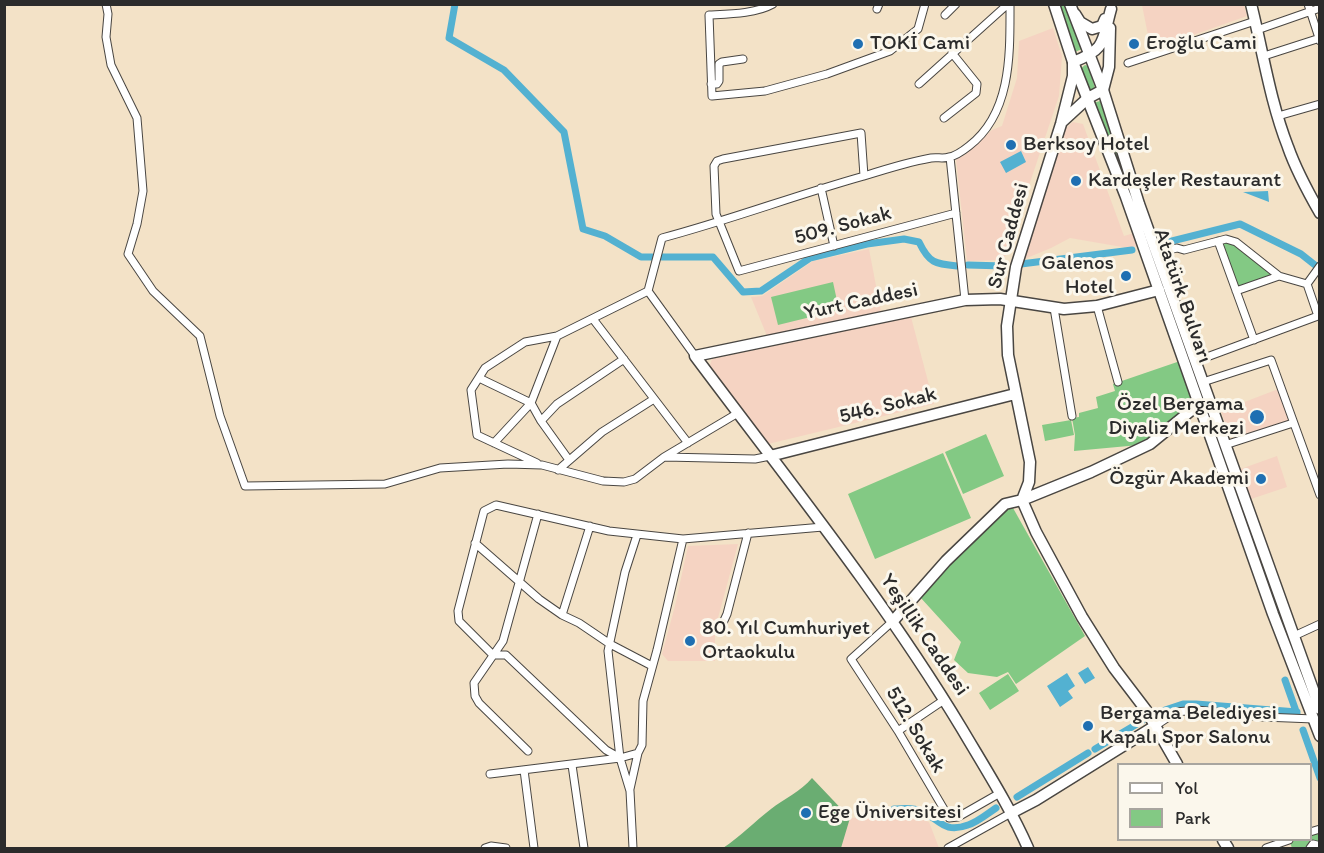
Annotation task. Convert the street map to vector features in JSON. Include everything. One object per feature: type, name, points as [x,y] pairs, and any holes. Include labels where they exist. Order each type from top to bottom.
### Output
[{"type":"main road","name":"Atatürk Bulvarı","points":[[1054,4],[1073,62],[1126,197],[1273,614],[1320,736]]},
{"type":"main road","points":[[1251,4],[1287,147],[1303,183],[1319,209]]},
{"type":"main road","name":"Atatürk Bulvarı","points":[[1070,6],[1103,90],[1139,204],[1320,709]]},
{"type":"main road","points":[[1070,6],[1080,22],[1092,29],[1101,27],[1111,7]]},
{"type":"main road","points":[[1073,62],[1089,56],[1100,47],[1111,7]]},
{"type":"main road","points":[[1103,90],[1109,67],[1111,7]]},
{"type":"main road","name":"Sur Caddesi","points":[[1022,500],[1029,482],[1030,462],[1008,355],[1007,326],[1016,267],[1061,124],[1073,76],[1073,62]]},
{"type":"main road","name":"Sur Caddesi","points":[[1061,124],[1088,98],[1103,90]]},
{"type":"main road","name":"Yurt Caddesi","points":[[695,356],[965,300],[1000,300],[1054,308],[1097,306],[1159,290]]},
{"type":"main road","points":[[695,356],[770,456]]},
{"type":"main road","name":"546. Sokak","points":[[770,456],[1015,394]]},
{"type":"main road","points":[[893,621],[946,561],[1005,504],[1022,500],[1104,467],[1150,444],[1199,404]]},
{"type":"main road","name":"Yeşillik Caddesi","points":[[770,456],[893,621],[1000,793],[1028,849]]},
{"type":"main road","points":[[1022,500],[1036,532],[1082,617],[1114,668],[1146,710],[1176,763]]},
{"type":"main road","points":[[1011,813],[1036,800],[1155,726]]},
{"type":"street","points":[[106,4],[108,14],[106,37],[111,65],[137,118],[143,191],[137,224],[128,254],[153,291],[200,336],[220,416],[245,486],[385,484],[440,468],[508,464],[542,465]]},
{"type":"street","points":[[773,4],[755,10],[709,15],[712,96],[765,91],[827,74],[890,51],[918,29],[925,4]]},
{"type":"street","points":[[945,15],[956,4]]},
{"type":"street","points":[[919,84],[1009,4]]},
{"type":"street","points":[[738,413],[664,457],[635,479],[624,482],[603,481],[542,465],[477,435],[471,390],[485,368],[525,342],[557,336],[648,291],[662,238],[719,223],[821,188],[930,159],[950,157],[964,150],[980,138],[994,116],[1005,82],[1008,63],[1009,4]]},
{"type":"street","points":[[1264,56],[1319,39],[1309,8]]},
{"type":"street","points":[[1128,63],[1256,26],[1309,8],[1320,8]]},
{"type":"street","points":[[944,118],[976,93],[977,84],[952,53]]},
{"type":"street","points":[[711,84],[717,84],[719,81],[719,64],[743,59]]},
{"type":"street","points":[[1278,116],[1320,104]]},
{"type":"street","points":[[719,223],[714,203],[714,166],[717,161],[723,159],[861,133],[864,176]]},
{"type":"street","points":[[950,157],[965,300]]},
{"type":"street","points":[[821,188],[834,246]]},
{"type":"street","name":"509. Sokak","points":[[719,223],[739,271],[956,213]]},
{"type":"street","points":[[1157,253],[1178,248],[1184,250],[1226,239],[1236,242],[1279,276],[1307,284]]},
{"type":"street","points":[[1218,241],[1254,340]]},
{"type":"street","points":[[1307,284],[1318,268]]},
{"type":"street","points":[[1236,291],[1279,276]]},
{"type":"street","points":[[1196,361],[1319,316],[1307,284]]},
{"type":"street","points":[[648,291],[695,356]]},
{"type":"street","points":[[1097,306],[1118,382]]},
{"type":"street","points":[[1054,308],[1072,416]]},
{"type":"street","points":[[593,319],[688,443]]},
{"type":"street","points":[[494,443],[531,403],[557,336]]},
{"type":"street","points":[[541,421],[557,404],[624,359]]},
{"type":"street","points":[[1203,382],[1271,360],[1320,495]]},
{"type":"street","points":[[479,378],[531,403],[569,460]]},
{"type":"street","points":[[558,470],[602,432],[654,399]]},
{"type":"street","points":[[1225,445],[1293,423]]},
{"type":"street","points":[[664,457],[755,459],[770,456]]},
{"type":"street","points":[[620,758],[606,750],[506,655],[493,655],[459,621],[458,611],[484,511],[496,505],[637,535],[683,539],[823,527]]},
{"type":"street","points":[[528,750],[479,703],[475,696],[474,683],[503,641],[518,579],[538,514]]},
{"type":"street","points":[[562,615],[590,526]]},
{"type":"street","points":[[715,629],[721,627],[727,614],[748,533]]},
{"type":"street","points":[[633,849],[630,791],[620,758],[608,651],[625,572],[637,535]]},
{"type":"street","points":[[630,791],[638,753],[642,745],[643,701],[683,539]]},
{"type":"street","points":[[475,543],[539,600],[610,644],[652,666]]},
{"type":"street","name":"512. Sokak","points":[[893,621],[851,659],[898,731],[949,818],[958,817],[1000,793]]},
{"type":"street","points":[[1294,636],[1320,624]]},
{"type":"street","points":[[898,731],[944,700]]},
{"type":"street","points":[[1155,726],[1176,712],[1197,710],[1314,720]]},
{"type":"street","points":[[490,774],[572,765],[638,753]]},
{"type":"street","points":[[572,765],[584,849]]},
{"type":"street","points":[[524,770],[534,849]]},
{"type":"street","points":[[948,849],[1011,813]]},
{"type":"street","points":[[1266,849],[1286,841]]},
{"type":"street","points":[[485,849],[491,846],[506,849]]},
{"type":"shaded area","points":[[1142,5],[1244,5],[1247,16],[1151,50]]},
{"type":"shaded area","name":"Berksoy Hotel","points":[[1053,28],[1062,56],[1059,96],[1004,260],[967,261],[956,159],[965,155],[992,130],[1002,126],[1017,78],[1019,41]]},
{"type":"shaded area","name":"Kardeşler Restaurant","points":[[1073,122],[1083,124],[1124,236],[1134,233],[1139,246],[1128,248],[1070,238],[1022,260],[1065,129]]},
{"type":"shaded area","points":[[869,249],[881,312],[767,336],[751,297],[762,296],[813,261]]},
{"type":"shaded area","points":[[911,317],[934,404],[768,444],[710,365],[712,359]]},
{"type":"shaded area","name":"Özel Bergama Diyaliz Merkezi","points":[[1281,388],[1293,423],[1241,440],[1228,432],[1221,411]]},
{"type":"shaded area","name":"Özgür Akademi","points":[[1277,456],[1287,487],[1245,501],[1235,471]]},
{"type":"shaded area","points":[[738,544],[715,629],[715,661],[668,661],[662,654],[688,546]]},
{"type":"shaded area","name":"Ege Üniversitesi","points":[[812,778],[850,818],[909,815],[929,822],[939,848],[723,848]]},
{"type":"green space","points":[[1058,5],[1065,5],[1082,49],[1075,52]]},
{"type":"green space","points":[[1085,65],[1088,66],[1095,88],[1090,91],[1087,90],[1080,69]]},
{"type":"green space","points":[[1100,101],[1133,200],[1130,201],[1093,103]]},
{"type":"green space","points":[[1226,239],[1279,276],[1236,291],[1218,241]]},
{"type":"green space","points":[[833,282],[839,310],[778,325],[771,297]]},
{"type":"green space","points":[[1183,360],[1199,404],[1150,444],[1074,451],[1075,435],[1072,418],[1079,417],[1079,413],[1098,408],[1096,397],[1115,391],[1113,384]]},
{"type":"green space","points":[[1071,420],[1074,435],[1045,441],[1042,425]]},
{"type":"green space","points":[[986,434],[1004,476],[963,494],[945,452]]},
{"type":"green space","points":[[943,453],[971,518],[875,559],[848,494]]},
{"type":"green space","points":[[1009,507],[1013,508],[1085,636],[1016,684],[1008,672],[997,677],[968,673],[954,660],[961,642],[920,597],[951,563]]},
{"type":"green space","points":[[1008,674],[1019,691],[990,710],[979,693]]},
{"type":"green space","name":"Ege Üniversitesi","points":[[812,778],[850,818],[841,848],[723,848],[771,809],[803,787]]},
{"type":"green space","points":[[1319,829],[1319,848],[1292,848],[1289,841],[1312,841],[1312,832]]},
{"type":"water","points":[[1021,151],[1026,162],[1006,173],[1000,162]]},
{"type":"water","points":[[1268,191],[1269,202],[1243,192],[1244,192]]},
{"type":"water","points":[[1088,667],[1095,678],[1085,684],[1078,673]]},
{"type":"water","points":[[1067,673],[1075,686],[1068,691],[1073,698],[1060,707],[1047,686]]},
{"type":"waterway","points":[[455,4],[449,38],[504,70],[564,132],[583,229],[605,236],[641,257],[652,257]]},
{"type":"waterway","points":[[1160,244],[1240,224],[1301,254],[1320,269]]},
{"type":"waterway","points":[[662,257],[713,257],[743,292],[761,291],[810,258],[867,244],[904,239],[919,242],[933,261],[957,266]]},
{"type":"waterway","points":[[1021,264],[1132,250]]},
{"type":"waterway","points":[[968,265],[1004,266]]},
{"type":"waterway","points":[[1285,680],[1297,714]]},
{"type":"waterway","points":[[1165,710],[1183,704],[1196,704],[1297,712]]},
{"type":"waterway","points":[[1095,749],[1142,721]]},
{"type":"waterway","points":[[1303,730],[1320,778]]},
{"type":"waterway","points":[[1017,797],[1088,753]]},
{"type":"waterway","points":[[894,809],[918,810],[947,827],[953,828],[972,824],[996,808]]},
{"type":"place","name":"TOKİ Cami","points":[[858,44]]},
{"type":"place","name":"Eroğlu Cami","points":[[1134,44]]},
{"type":"place","name":"Berksoy Hotel","points":[[1011,145]]},
{"type":"place","name":"Kardeşler Restaurant","points":[[1076,181]]},
{"type":"place","name":"Galenos Hotel","points":[[1126,276]]},
{"type":"place","name":"Özel Bergama Diyaliz Merkezi","points":[[1257,417]]},
{"type":"place","name":"Özgür Akademi","points":[[1261,479]]},
{"type":"place","name":"80. Yıl Cumhuriyet Ortaokulu","points":[[690,641]]},
{"type":"place","name":"Bergama Belediyesi Kapalı Spor Salonu","points":[[1088,726]]},
{"type":"place","name":"Ege Üniversitesi","points":[[806,813]]}]
